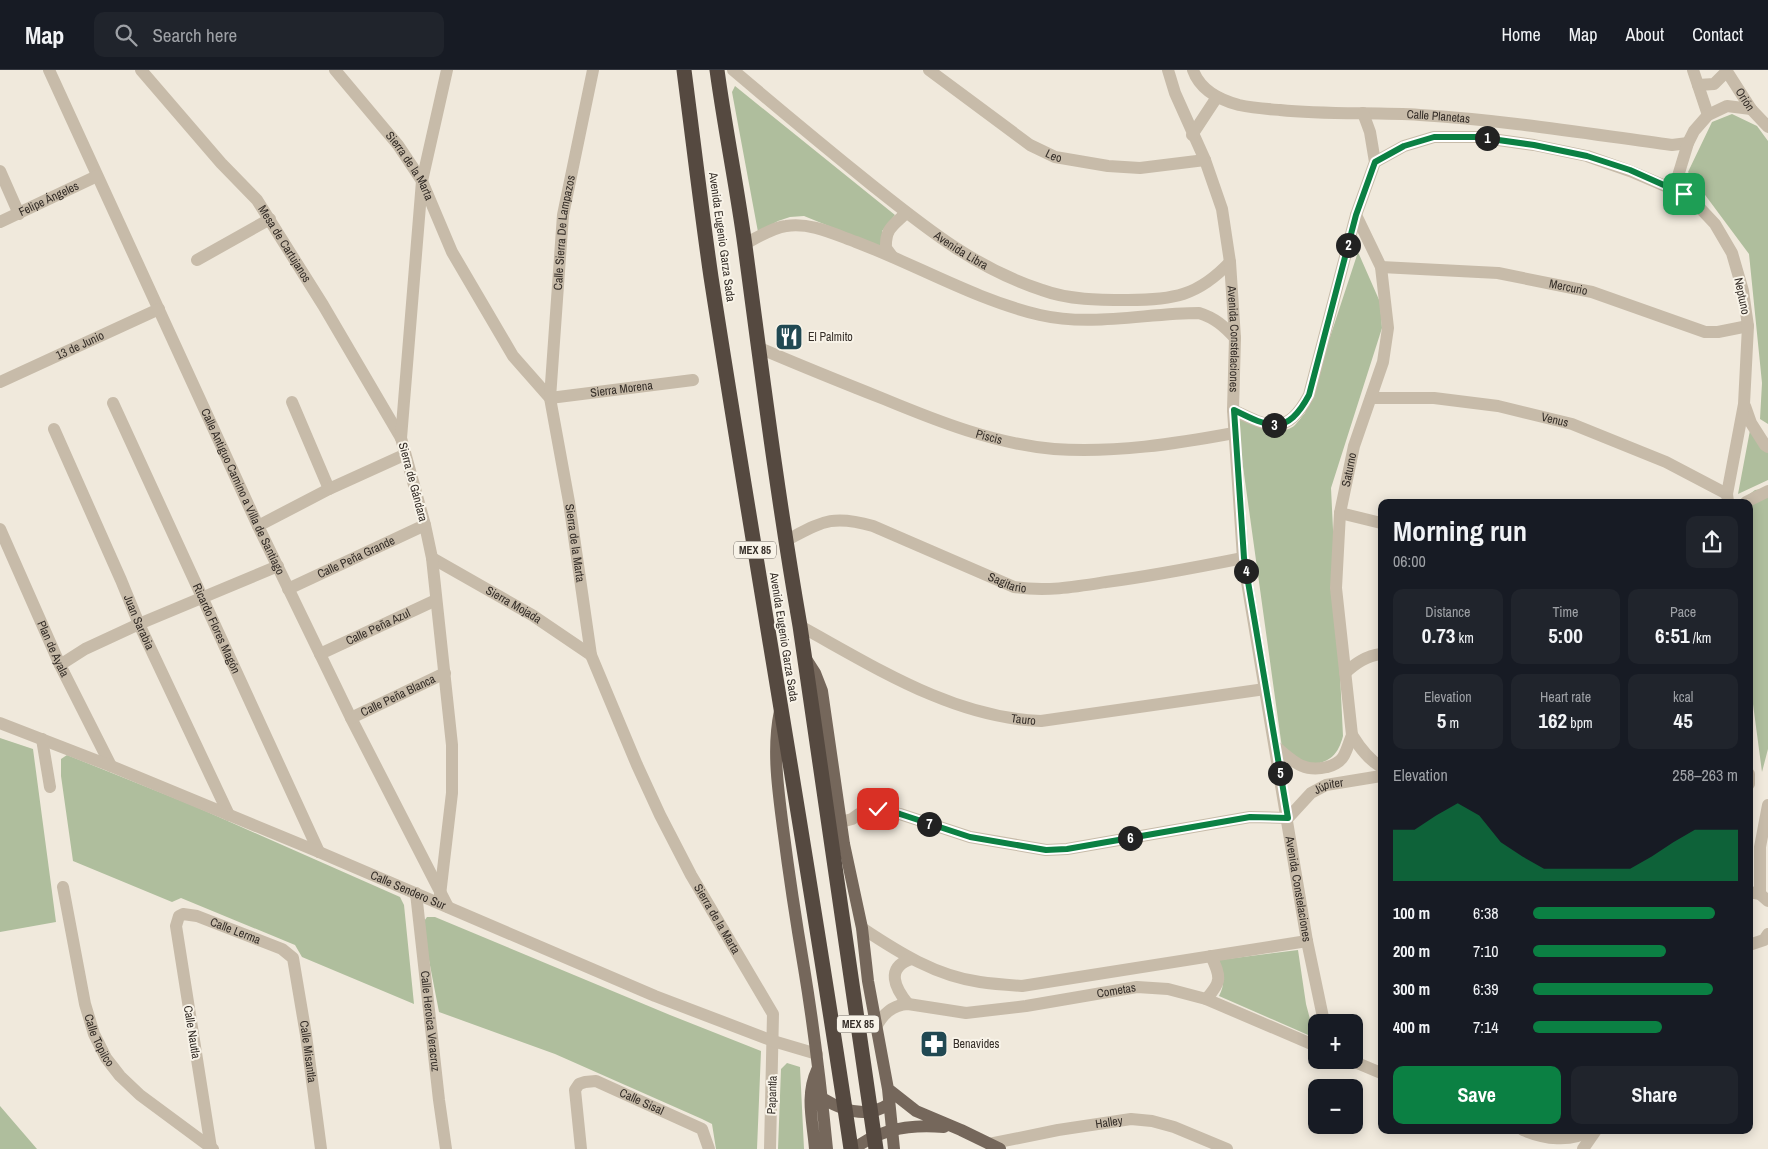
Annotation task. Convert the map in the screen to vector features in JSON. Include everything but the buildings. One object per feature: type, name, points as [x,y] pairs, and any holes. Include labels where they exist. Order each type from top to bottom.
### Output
[{"type":"highway","name":"Avenida Eugenio Garza Sada","points":[[684,70],[711,276],[852,1149]]},
{"type":"highway","name":"Avenida Eugenio Garza Sada","points":[[717,70],[745,244],[757,347],[785,541],[800,626],[876,1149]]},
{"type":"main road","points":[[804,655],[815,673],[822,691],[840,822],[862,928],[876,1027],[888,1089],[894,1149]]},
{"type":"main road","points":[[780,710],[775,745],[781,810],[822,1098],[827,1149]]},
{"type":"main road","points":[[815,1149],[810,1094],[811,1083],[817,1070]]},
{"type":"main road","points":[[888,1089],[916,1111],[994,1146]]},
{"type":"main road","points":[[822,1098],[840,1108],[859,1113],[876,1110],[889,1104]]},
{"type":"main road","points":[[852,1149],[872,1137],[892,1130],[918,1126],[945,1127],[961,1130]]},
{"type":"street","name":"Calle Antiguo Camino a Villa de Santiago","points":[[49,70],[288,589],[440,895],[448,907]]},
{"type":"street","name":"Mesa de Cartujanos","points":[[141,70],[257,200],[323,305],[400,438]]},
{"type":"street","name":"Sierra de la Marta","points":[[335,70],[398,145],[422,181],[452,252],[513,356],[550,398],[569,502],[591,655],[660,815],[691,875],[773,1014],[773,1041]]},
{"type":"street","name":"Sierra de Gándara","points":[[440,895],[452,793],[452,745],[432,558],[425,525],[400,438],[422,181],[447,70]]},
{"type":"street","name":"Calle Sierra De Lampazos","points":[[550,398],[563,215],[593,70]]},
{"type":"street","name":"Avenida Libra","points":[[733,70],[906,213],[982,265],[1029,286],[1064,296],[1124,300],[1172,297],[1201,288],[1218,275],[1230,262]]},
{"type":"street","name":"Leo","points":[[929,70],[1030,145],[1055,157],[1108,166],[1140,168],[1204,160]]},
{"type":"street","name":"Avenida Constelaciones","points":[[1168,70],[1174,93],[1204,160],[1222,209],[1230,262],[1235,338],[1234,433],[1244,558],[1307,940],[1322,1014]]},
{"type":"street","points":[[1192,135],[1217,98],[1205,88],[1195,76],[1193,70]]},
{"type":"street","points":[[1693,70],[1708,115]]},
{"type":"street","points":[[1698,86],[1714,84],[1726,71]]},
{"type":"street","name":"Orión","points":[[1726,71],[1751,109],[1768,127]]},
{"type":"street","name":"Calle Planetas","points":[[1217,98],[1238,105],[1315,114],[1363,113],[1479,120],[1672,146],[1688,143]]},
{"type":"street","points":[[1684,194],[1678,176],[1688,143],[1694,131],[1708,115],[1727,106],[1751,109]]},
{"type":"street","points":[[1234,410],[1257,422],[1281,425],[1292,420],[1301,410],[1309,395],[1356,215],[1375,162],[1370,132],[1363,113]]},
{"type":"street","name":"Calle Planetas","points":[[1375,162],[1404,146],[1434,137],[1477,137],[1534,145],[1587,156],[1630,170],[1684,194]]},
{"type":"street","points":[[0,171],[19,214]]},
{"type":"street","name":"Felipe Ángeles","points":[[0,222],[97,176]]},
{"type":"street","name":"Neptuno","points":[[1684,194],[1700,207],[1714,224],[1732,253],[1743,291],[1748,326],[1744,404],[1728,498]]},
{"type":"street","points":[[892,256],[886,248],[887,234],[894,223],[906,213]]},
{"type":"street","name":"Saturno","points":[[1356,215],[1381,267],[1388,328],[1383,362],[1354,446],[1340,513],[1336,588],[1352,735],[1362,750],[1378,765]]},
{"type":"street","points":[[197,260],[270,219]]},
{"type":"street","points":[[745,244],[786,226],[815,227],[892,256],[968,290],[1039,315],[1061,319],[1102,319],[1199,313],[1212,317],[1235,338]]},
{"type":"street","name":"Mercurio","points":[[1381,267],[1498,273],[1592,292],[1705,332],[1718,332],[1748,326]]},
{"type":"street","name":"13 de Junio","points":[[0,382],[159,309]]},
{"type":"street","name":"Piscis","points":[[757,347],[926,416],[1010,442],[1052,449],[1093,450],[1152,446],[1234,433]]},
{"type":"street","name":"Sierra Morena","points":[[550,398],[693,380]]},
{"type":"street","name":"Venus","points":[[1371,398],[1434,398],[1498,406],[1572,424],[1666,462],[1728,498]]},
{"type":"street","points":[[292,402],[329,489]]},
{"type":"street","name":"Ricardo Flores Magón","points":[[113,403],[319,852]]},
{"type":"street","points":[[1744,404],[1751,423],[1768,447]]},
{"type":"street","name":"Juan Sarabia","points":[[54,429],[139,624],[229,815]]},
{"type":"street","points":[[258,526],[329,489],[404,455]]},
{"type":"street","points":[[1752,499],[1768,491]]},
{"type":"street","points":[[1340,513],[1378,522]]},
{"type":"street","name":"Sagitario","points":[[785,541],[822,523],[834,520],[853,521],[873,526],[1014,587],[1033,590],[1052,590],[1151,576],[1244,558]]},
{"type":"street","name":"Calle Peña Grande","points":[[288,589],[425,525]]},
{"type":"street","name":"Plan de Ayala","points":[[0,529],[60,664],[112,766]]},
{"type":"street","name":"Sierra Mojada","points":[[432,558],[532,615],[591,655]]},
{"type":"street","points":[[60,664],[85,649],[139,624],[278,566]]},
{"type":"street","name":"Calle Peña Azul","points":[[320,654],[436,600]]},
{"type":"street","name":"Tauro","points":[[800,626],[914,687],[987,714],[1016,720],[1041,721],[1265,689]]},
{"type":"street","points":[[1345,673],[1357,662],[1378,655]]},
{"type":"street","name":"Calle Peña Blanca","points":[[351,718],[445,673]]},
{"type":"street","name":"Calle Sendero Sur","points":[[0,723],[112,766],[319,852],[655,996],[773,1041],[816,1054]]},
{"type":"street","name":"Saturno","points":[[1276,747],[1298,765],[1308,769],[1318,769],[1332,766],[1343,758],[1352,735]]},
{"type":"street","points":[[42,739],[50,787]]},
{"type":"street","name":"Júpiter","points":[[1288,818],[1311,793],[1326,785],[1378,776]]},
{"type":"street","points":[[1759,896],[1760,847],[1768,805]]},
{"type":"street","points":[[840,822],[878,809],[900,814],[970,837],[1046,850],[1067,849],[1250,817],[1288,818]]},
{"type":"street","name":"Calle Topilco","points":[[63,887],[85,1004],[94,1034],[106,1058],[120,1076],[140,1095],[212,1149]]},
{"type":"street","name":"Calle Heroica Veracruz","points":[[416,893],[446,1149]]},
{"type":"street","name":"Calle Lerma","points":[[179,916],[183,914],[197,916],[290,954]]},
{"type":"street","name":"Calle Nautla","points":[[179,916],[176,926],[212,1149]]},
{"type":"street","name":"Cometas","points":[[862,928],[910,959],[950,975],[979,982],[1022,986],[1307,940]]},
{"type":"street","points":[[1753,944],[1767,939]]},
{"type":"street","name":"Calle Misantla","points":[[290,954],[294,963],[306,1035],[321,1149]]},
{"type":"street","points":[[1206,999],[1216,988],[1219,978],[1218,969],[1212,956]]},
{"type":"street","points":[[908,1004],[896,988],[894,980],[898,966],[910,959]]},
{"type":"street","name":"Cometas","points":[[876,1027],[886,1012],[897,1006],[908,1004],[966,1012],[1026,1006],[1137,987],[1168,989],[1206,999],[1308,1043]]},
{"type":"street","name":"Papantla","points":[[770,1149],[773,1041]]},
{"type":"street","points":[[1363,1065],[1378,1072]]},
{"type":"street","name":"Calle Sisal","points":[[581,1149],[574,1096],[575,1090],[579,1084],[596,1081],[702,1129],[709,1149]]},
{"type":"street","name":"Halley","points":[[994,1146],[1058,1130],[1131,1118],[1174,1127],[1227,1149]]},
{"type":"street","points":[[1533,1134],[1540,1137],[1572,1138],[1582,1134]]},
{"type":"street","points":[[1583,1149],[1593,1134]]},
{"type":"street","points":[[1540,1137],[1545,1149]]},
{"type":"green space","points":[[735,86],[895,215],[882,231],[883,248],[804,216],[790,217],[778,221],[758,232],[732,92]]},
{"type":"green space","points":[[1732,114],[1757,126],[1768,141],[1768,424],[1760,419],[1762,383],[1749,254],[1688,172],[1712,122]]},
{"type":"green space","points":[[1358,252],[1380,302],[1382,328],[1331,488],[1343,736],[1341,744],[1329,759],[1303,765],[1282,748],[1236,416],[1258,426],[1282,430],[1289,429],[1295,425],[1305,413]]},
{"type":"green space","points":[[1751,425],[1768,443],[1768,480],[1738,494]]},
{"type":"green space","points":[[1768,488],[1768,749],[1762,772],[1753,704],[1753,499],[1743,499],[1755,490]]},
{"type":"green space","points":[[0,738],[33,749],[56,922],[0,932]]},
{"type":"green space","points":[[67,755],[194,806],[400,897],[404,905],[414,1004],[302,957],[295,945],[181,898],[172,902],[73,861],[61,776],[61,759]]},
{"type":"green space","points":[[427,917],[435,917],[761,1051],[757,1149],[716,1149],[712,1124],[702,1119],[555,1054],[439,1012],[422,924]]},
{"type":"green space","points":[[1298,950],[1309,1014],[1308,1035],[1219,996],[1223,974],[1219,960]]},
{"type":"green space","points":[[787,1063],[800,1067],[804,1149],[778,1149],[781,1069]]},
{"type":"green space","points":[[0,1106],[37,1149],[0,1149]]},
{"type":"place","name":"El Palmito","points":[[789,337]]},
{"type":"place","name":"Benavides","points":[[934,1044]]},
{"type":"route","points":[[878,809],[900,814],[970,837],[1046,850],[1067,849],[1250,817],[1288,818],[1244,558],[1234,433],[1234,410],[1257,422],[1281,425],[1292,420],[1301,410],[1309,395],[1356,215],[1375,162],[1404,146],[1434,137],[1477,137],[1534,145],[1587,156],[1630,170],[1684,194]]}]
